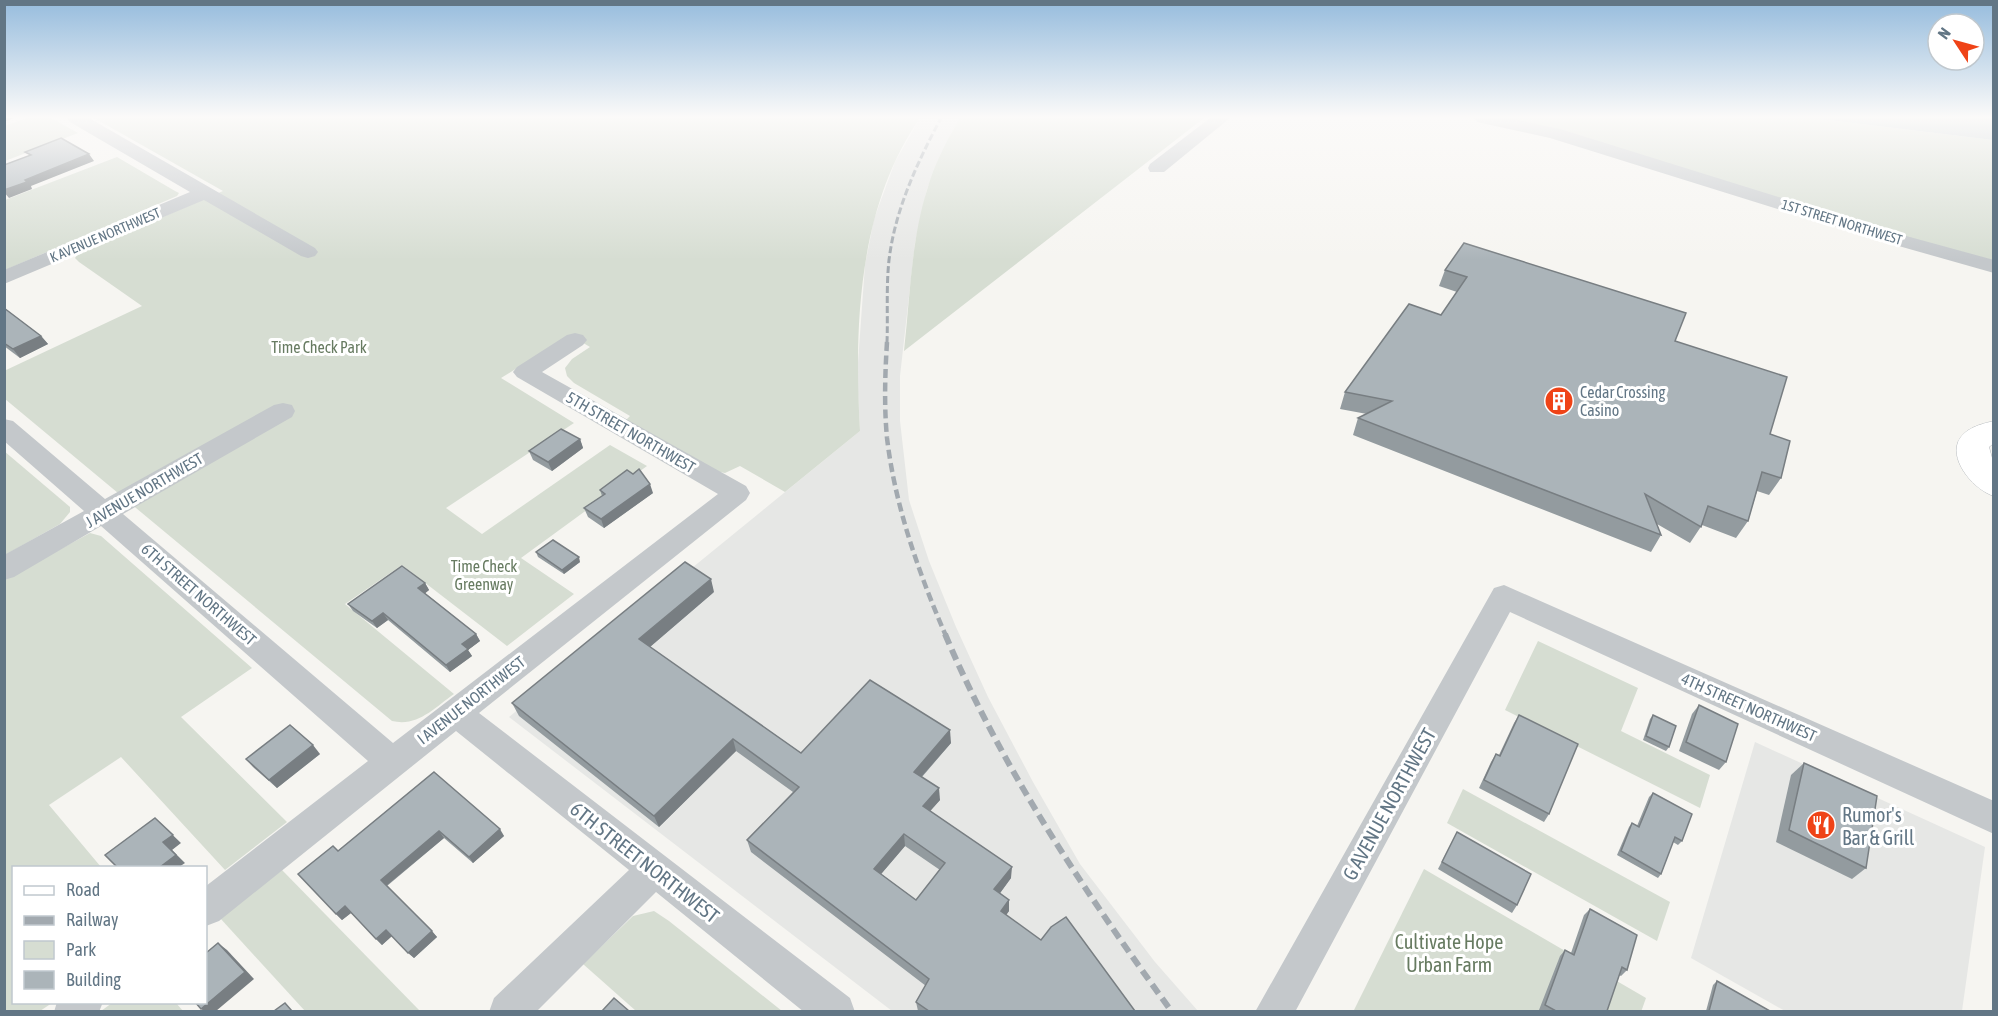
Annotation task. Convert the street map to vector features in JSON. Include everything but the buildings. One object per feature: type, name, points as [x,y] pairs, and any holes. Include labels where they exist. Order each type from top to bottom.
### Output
[{"type":"main road","points":[[1991,485],[1972,456],[1973,443],[1984,434],[1994,431]]},
{"type":"street","points":[[158,165],[308,252]]},
{"type":"street","points":[[1157,168],[1160,165]]},
{"type":"street","name":"1ST STREET NORTHWEST","points":[[1658,165],[1881,235],[1994,267]]},
{"type":"street","name":"K AVENUE NORTHWEST","points":[[4,278],[205,193]]},
{"type":"street","name":"5TH STREET NORTHWEST","points":[[575,340],[525,372],[736,493]]},
{"type":"street","name":"J AVENUE NORTHWEST","points":[[4,569],[283,411]]},
{"type":"street","name":"6TH STREET NORTHWEST","points":[[4,427],[392,762]]},
{"type":"street","name":"I AVENUE NORTHWEST","points":[[207,907],[736,493]]},
{"type":"street","name":"4TH STREET NORTHWEST","points":[[1503,596],[1994,818]]},
{"type":"street","name":"G AVENUE NORTHWEST","points":[[1274,1011],[1503,596]]},
{"type":"street","name":"6TH STREET NORTHWEST","points":[[455,712],[836,1011]]},
{"type":"street","points":[[508,1011],[654,870]]},
{"type":"shaded area","points":[[894,165],[937,165],[927,189],[915,243],[900,376],[900,421],[909,500],[929,561],[956,627],[988,697],[1033,782],[1080,864],[1155,962],[1198,1011],[892,1011],[509,717],[860,431],[857,376],[865,265],[874,219]]},
{"type":"shaded area","points":[[1755,742],[1985,847],[1962,1011],[1785,1011],[1691,958]]},
{"type":"green space","points":[[95,165],[131,165],[179,193],[177,196],[5,270],[5,200]]},
{"type":"green space","name":"Time Check Park","points":[[178,165],[894,165],[872,228],[864,268],[858,350],[860,431],[785,492],[740,466],[725,473],[715,471],[625,421],[630,416],[574,383],[567,376],[565,368],[572,359],[590,347],[570,335],[501,378],[574,423],[446,508],[482,534],[610,445],[647,466],[521,558],[574,594],[507,646],[402,565],[345,604],[454,694],[418,719],[392,721],[5,399],[4,371],[142,306],[79,262],[75,258],[79,253],[223,191]]},
{"type":"green space","points":[[936,165],[1143,165],[904,351],[914,249]]},
{"type":"green space","points":[[1660,165],[1993,165],[1993,267]]},
{"type":"green space","points":[[4,451],[70,507],[70,512],[60,524],[5,555]]},
{"type":"green space","points":[[90,533],[101,536],[252,668],[181,717],[287,822],[225,870],[121,757],[49,805],[100,866],[12,866],[12,1004],[50,1004],[40,1011],[5,1011],[4,580]]},
{"type":"green space","points":[[1538,641],[1638,688],[1621,731],[1710,775],[1700,808],[1505,710]]},
{"type":"green space","points":[[1463,789],[1670,902],[1657,941],[1447,823]]},
{"type":"green space","name":"Cultivate Hope Urban Farm","points":[[1424,869],[1646,998],[1641,1012],[1353,1012]]},
{"type":"green space","points":[[282,870],[420,1011],[305,1011],[220,918]]},
{"type":"green space","points":[[654,911],[782,1011],[636,1011],[583,964],[633,916]]},
{"type":"green space","points":[[111,1004],[177,1004],[183,1011],[101,1011]]},
{"type":"railway","points":[[887,342],[888,270],[892,241],[902,205],[918,165]]},
{"type":"railway","points":[[887,342],[886,426],[896,489],[909,539],[946,636]]},
{"type":"railway","points":[[945,634],[968,685],[1019,782],[1077,876],[1172,1012]]},
{"type":"place","name":"Cedar Crossing Casino","points":[[1559,401]]},
{"type":"place","name":"Rumor's Bar & Grill","points":[[1821,825]]},
{"type":"park label","name":"Time Check Greenway","points":[[484,575]]}]
